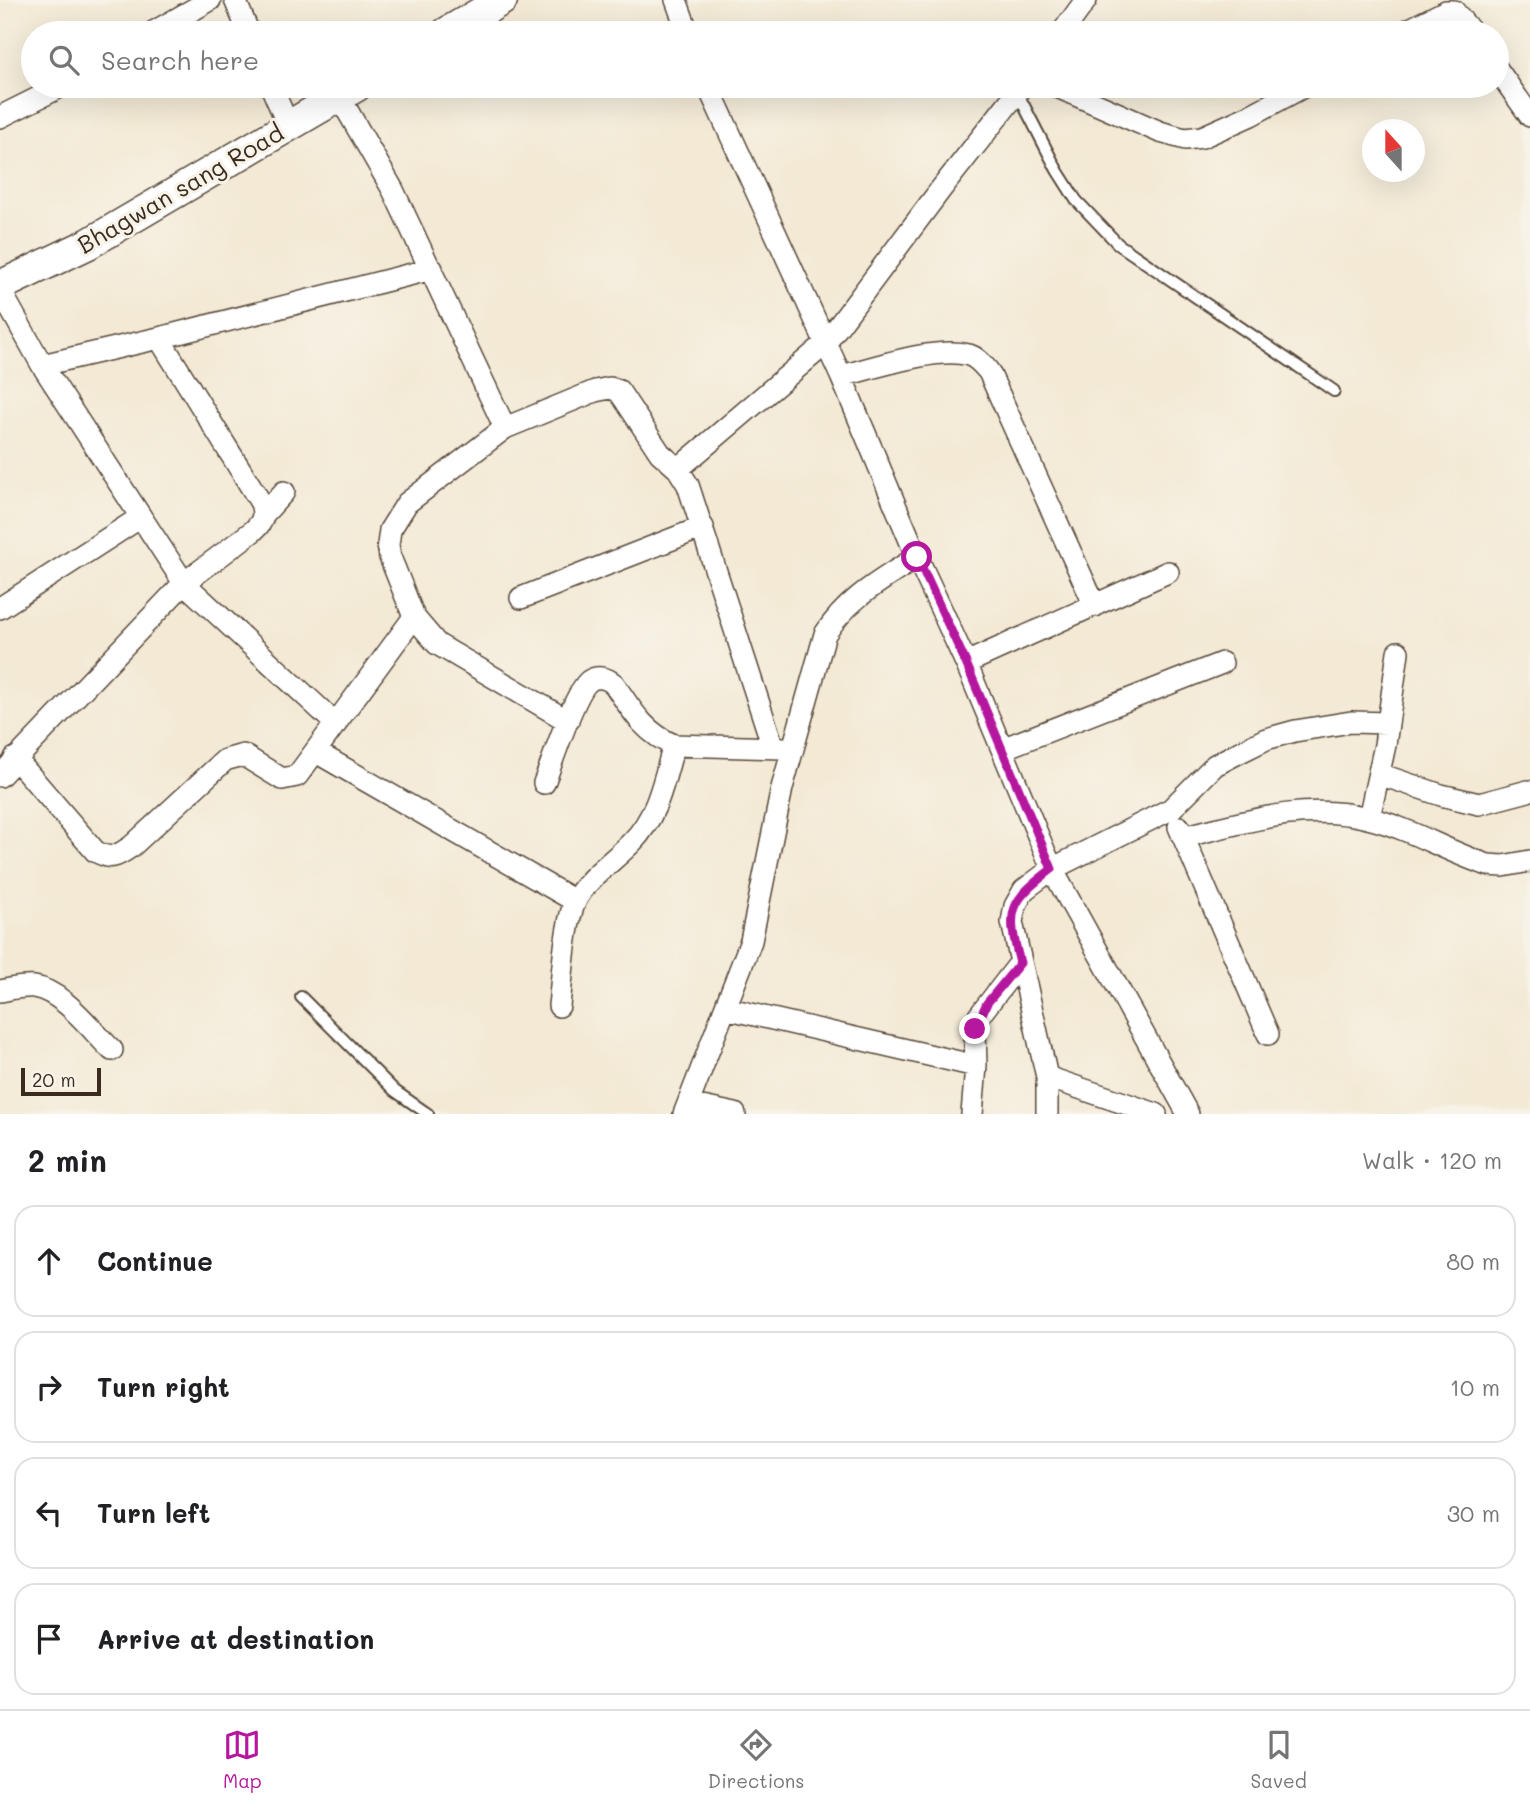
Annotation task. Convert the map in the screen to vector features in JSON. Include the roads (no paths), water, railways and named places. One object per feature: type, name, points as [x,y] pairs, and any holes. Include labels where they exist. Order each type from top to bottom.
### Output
[{"type":"street","points":[[173,21],[210,0]]},
{"type":"street","points":[[235,0],[244,21]]},
{"type":"street","points":[[466,21],[502,0]]},
{"type":"street","points":[[676,0],[684,21]]},
{"type":"street","points":[[1071,21],[1086,0]]},
{"type":"street","points":[[1426,21],[1446,11],[1454,11],[1462,21]]},
{"type":"street","points":[[1509,86],[1530,116]]},
{"type":"street","points":[[0,117],[38,98]]},
{"type":"street","points":[[276,98],[288,125]]},
{"type":"street","name":"Bhagwan sang Road","points":[[0,288],[88,243],[336,98]]},
{"type":"street","points":[[351,98],[505,428]]},
{"type":"street","points":[[713,98],[841,376],[1052,869],[1188,1114]]},
{"type":"street","points":[[678,469],[825,344],[941,188],[1013,98]]},
{"type":"street","points":[[1082,98],[1160,132],[1185,139],[1202,137],[1283,98]]},
{"type":"street","points":[[42,365],[432,268]]},
{"type":"street","points":[[0,288],[42,365],[184,583],[336,724]]},
{"type":"street","points":[[159,338],[261,503],[264,514]]},
{"type":"street","points":[[841,376],[917,357],[942,354],[963,354],[980,361],[989,372],[1095,606]]},
{"type":"street","points":[[568,721],[437,645],[414,617],[390,557],[388,545],[390,530],[407,503],[505,428],[595,391],[610,388],[619,391],[660,453],[678,469],[688,485],[783,748]]},
{"type":"street","points":[[0,776],[184,583],[260,525],[264,514],[284,492]]},
{"type":"street","points":[[0,608],[141,517]]},
{"type":"street","points":[[521,598],[703,527]]},
{"type":"street","points":[[735,1114],[686,1109],[751,941],[783,748],[825,634],[838,613],[854,598],[917,557]]},
{"type":"street","points":[[966,663],[1168,572]]},
{"type":"street","points":[[15,758],[96,851],[106,857],[117,856],[132,846],[225,760],[243,755],[275,776],[289,779],[297,776],[414,617]]},
{"type":"street","points":[[1368,818],[1379,774],[1398,652]]},
{"type":"street","points":[[1002,748],[1222,663]]},
{"type":"street","points":[[544,783],[584,687],[591,680],[600,677],[614,684],[649,731],[660,740],[674,745],[783,748]]},
{"type":"street","points":[[1047,1114],[1047,1077],[1012,922],[1015,906],[1024,890],[1052,869],[1171,808],[1215,765],[1266,739],[1295,731],[1351,722],[1388,723]]},
{"type":"street","points":[[559,1006],[570,916],[575,901],[583,888],[634,841],[646,826],[657,805],[674,745]]},
{"type":"street","points":[[316,752],[575,901]]},
{"type":"street","points":[[1379,774],[1441,795],[1479,804],[1528,791]]},
{"type":"street","points":[[1171,808],[1268,1034]]},
{"type":"street","points":[[1183,837],[1286,813],[1340,812],[1368,818],[1488,865],[1503,866],[1530,860]]},
{"type":"street","points":[[972,1114],[976,1066],[975,1029],[979,1016],[1020,963]]},
{"type":"street","points":[[0,991],[31,986],[49,991],[61,999],[112,1050]]},
{"type":"street","points":[[725,1008],[976,1066]]},
{"type":"street","points":[[1047,1077],[1156,1114]]},
{"type":"lane","points":[[1024,98],[1057,170],[1076,200],[1118,244],[1334,391]]},
{"type":"lane","points":[[301,997],[395,1091],[428,1114]]}]
